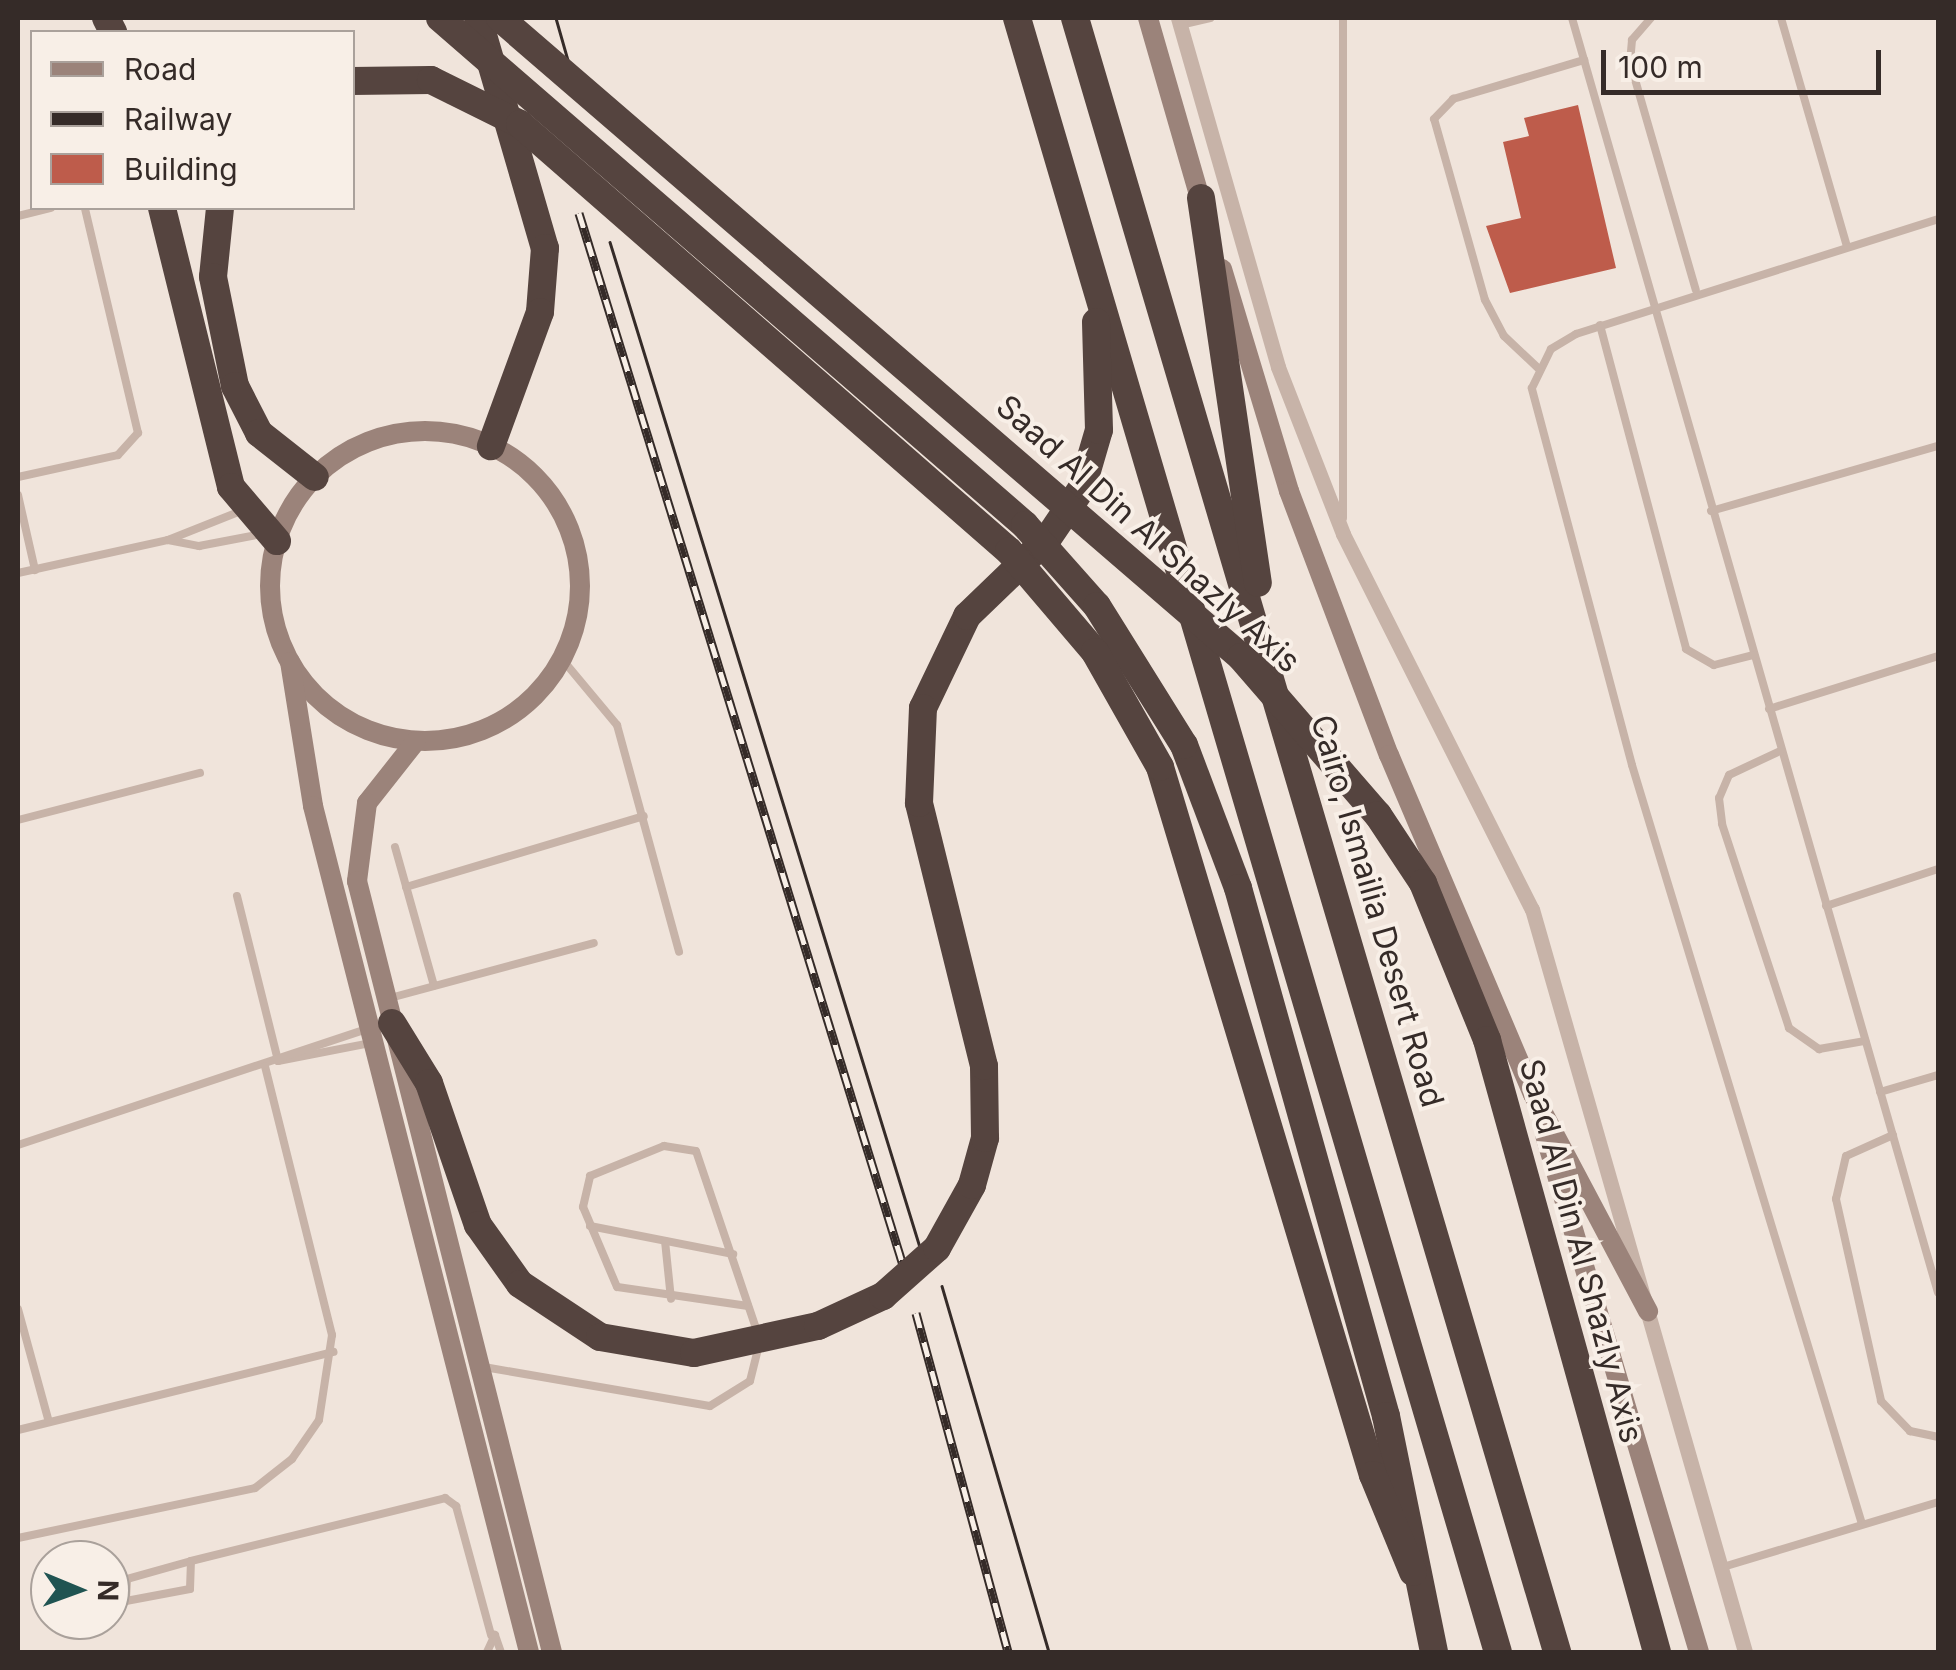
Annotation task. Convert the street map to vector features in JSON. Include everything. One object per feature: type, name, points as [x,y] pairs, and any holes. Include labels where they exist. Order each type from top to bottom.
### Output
[{"type":"highway","points":[[440,18],[1034,534],[1129,650],[1184,745],[1251,931],[1396,1451],[1430,1609],[1434,1652]]},
{"type":"highway","points":[[478,18],[545,248],[540,312],[491,446]]},
{"type":"highway","name":"Saad Al Din Al Shazly Axis","points":[[500,18],[1241,658],[1378,815],[1423,883],[1486,1040],[1657,1652]]},
{"type":"highway","points":[[1017,18],[1498,1652]]},
{"type":"highway","name":"Cairo, Ismailia Desert Road","points":[[1075,18],[1557,1652]]},
{"type":"highway","points":[[355,80],[432,80],[520,124],[1010,552],[1095,652],[1160,767],[1373,1475],[1430,1609],[1444,1652]]},
{"type":"highway","points":[[1201,198],[1268,664]]},
{"type":"highway","points":[[163,210],[243,510],[271,537]]},
{"type":"highway","points":[[220,210],[212,276],[234,386],[271,447],[315,477]]},
{"type":"highway","points":[[380,1023],[429,1083],[478,1225],[520,1284],[600,1337],[694,1353],[818,1326],[883,1296],[937,1248],[972,1185],[987,1090],[918,803],[923,708],[967,616],[1048,538],[1090,469],[1100,410],[1093,276]]},
{"type":"street","points":[[1148,18],[1289,491],[1533,1094],[1699,1652]]},
{"type":"street","points":[[1179,21],[1278,367],[1342,534],[1532,909],[1745,1652]]},
{"type":"street","points":[[290,662],[352,723],[416,741],[501,722],[562,659],[580,596],[570,530],[534,475],[491,446],[435,431],[391,434],[315,477],[271,537],[271,599],[290,662],[305,770],[380,1023],[479,1367],[550,1642],[515,1647],[486,1486],[380,1023],[357,882],[357,842],[376,786],[416,741]]},
{"type":"street","points":[[1533,1094],[1648,1311]]},
{"type":"street","points":[[470,1422],[492,1415]]},
{"type":"street","points":[[486,1486],[508,1480]]},
{"type":"lane","points":[[1179,21],[1210,18]]},
{"type":"lane","points":[[1342,534],[1343,18]]},
{"type":"lane","points":[[1572,18],[1938,1293]]},
{"type":"lane","points":[[1650,18],[1632,40],[1630,62],[1696,290]]},
{"type":"lane","points":[[1781,18],[1848,246]]},
{"type":"lane","points":[[1538,368],[1504,336],[1484,300],[1434,119],[1453,99],[1584,60]]},
{"type":"lane","points":[[18,216],[43,210]]},
{"type":"lane","points":[[18,477],[118,455],[138,433],[85,210]]},
{"type":"lane","points":[[1862,1524],[1632,765],[1532,404],[1538,368],[1562,340],[1696,290],[1938,219]]},
{"type":"lane","points":[[1600,325],[1686,648],[1714,666],[1753,656]]},
{"type":"lane","points":[[1711,512],[1938,446]]},
{"type":"lane","points":[[18,494],[35,570]]},
{"type":"lane","points":[[18,573],[168,540],[243,510]]},
{"type":"lane","points":[[168,540],[199,546],[271,537]]},
{"type":"lane","points":[[1769,709],[1938,656]]},
{"type":"lane","points":[[562,659],[609,709],[644,816],[679,952]]},
{"type":"lane","points":[[1780,751],[1729,774],[1718,798],[1722,824],[1789,1028],[1818,1048],[1865,1041]]},
{"type":"lane","points":[[18,820],[200,772]]},
{"type":"lane","points":[[406,886],[644,816]]},
{"type":"lane","points":[[396,847],[434,986]]},
{"type":"lane","points":[[1826,906],[1938,868]]},
{"type":"lane","points":[[237,896],[278,1061]]},
{"type":"lane","points":[[18,1145],[264,1066],[380,1023],[434,986],[594,943]]},
{"type":"lane","points":[[278,1061],[380,1023]]},
{"type":"lane","points":[[18,1538],[255,1488],[292,1459],[319,1420],[334,1352],[264,1066]]},
{"type":"lane","points":[[1880,1092],[1938,1075]]},
{"type":"lane","points":[[1893,1135],[1846,1156],[1834,1188],[1881,1401],[1898,1424],[1938,1437]]},
{"type":"lane","points":[[479,1367],[710,1406],[733,1398],[756,1370],[748,1306],[703,1157],[680,1144],[595,1170],[582,1199],[590,1226],[617,1287],[671,1299],[748,1306]]},
{"type":"lane","points":[[590,1226],[732,1254]]},
{"type":"lane","points":[[665,1241],[671,1299]]},
{"type":"lane","points":[[18,1308],[48,1422]]},
{"type":"lane","points":[[18,1430],[334,1352]]},
{"type":"lane","points":[[192,1561],[190,1590],[126,1601],[127,1579],[192,1561],[445,1498],[456,1506],[491,1635],[486,1652]]},
{"type":"lane","points":[[1720,1568],[1938,1502]]},
{"type":"lane","points":[[491,1635],[515,1647]]},
{"type":"building","points":[[1578,105],[1616,268],[1510,293],[1486,226],[1521,218],[1503,142],[1529,136],[1524,118]]},
{"type":"tram line","points":[[556,18],[570,67]]},
{"type":"tram line","points":[[610,242],[920,1247]]},
{"type":"tram line","points":[[942,1286],[1049,1652]]},
{"type":"railway","points":[[518,18],[519,22]]},
{"type":"railway","points":[[579,213],[903,1265]]},
{"type":"railway","points":[[916,1313],[1008,1652]]}]
